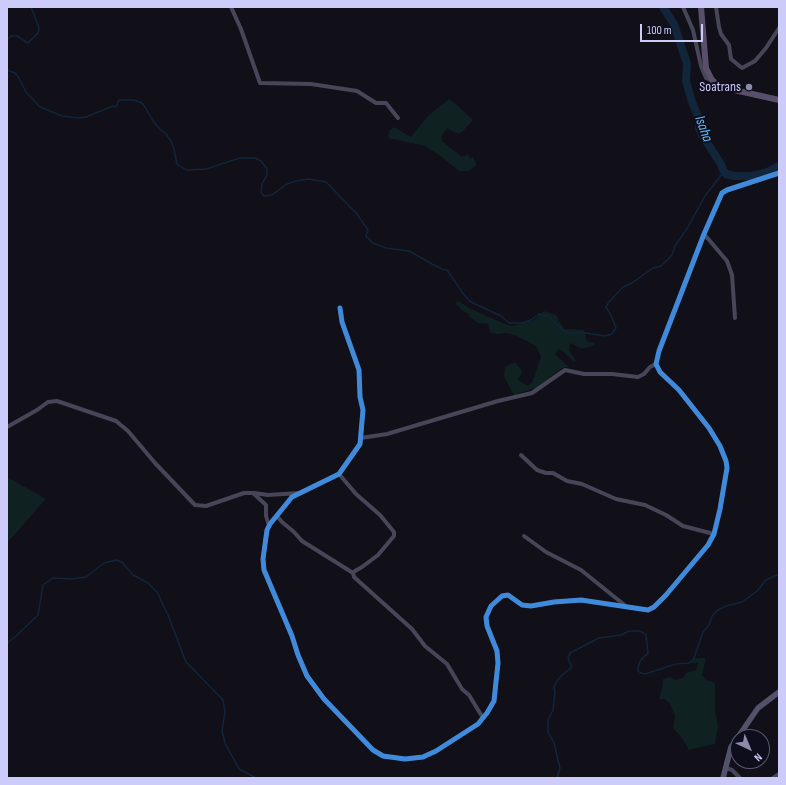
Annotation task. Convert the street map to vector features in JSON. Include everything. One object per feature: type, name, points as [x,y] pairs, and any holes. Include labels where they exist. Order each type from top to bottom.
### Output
[{"type":"main road","points":[[701,7],[706,68],[712,80],[721,87],[779,100]]},
{"type":"street","points":[[230,7],[241,29],[260,83],[311,84],[357,91],[376,104],[386,103],[398,118]]},
{"type":"street","points":[[683,7],[693,30],[701,66],[706,78],[712,80]]},
{"type":"street","points":[[716,7],[721,34],[729,45],[731,59],[742,68],[755,61],[766,48],[779,28]]},
{"type":"street","points":[[340,308],[342,322],[359,370],[360,397],[363,410],[360,444],[339,474],[292,497],[269,526],[267,530],[263,558],[264,570],[307,676],[324,699],[373,750],[384,756],[405,759],[423,757],[436,751],[478,724],[494,701],[498,663],[497,651],[487,626],[486,617],[491,606],[502,596],[508,595],[522,605],[531,606],[554,602],[581,600],[648,610],[654,607],[703,553],[714,534],[726,474],[726,461],[720,446],[709,428],[679,390],[660,372],[656,364],[659,351],[704,234],[722,193],[779,173]]},
{"type":"street","points":[[704,234],[727,262],[732,275],[735,318]]},
{"type":"street","points":[[361,438],[387,434],[498,401],[532,393],[565,370],[584,374],[638,376],[644,374],[656,364]]},
{"type":"street","points":[[7,427],[48,402],[57,401],[116,421],[128,430],[155,463],[195,504],[206,506],[244,493],[268,495],[300,493]]},
{"type":"street","points":[[521,455],[537,470],[546,473],[553,473],[567,481],[582,484],[616,498],[645,505],[666,515],[682,526],[714,534]]},
{"type":"street","points":[[339,474],[356,494],[380,515],[394,532],[394,536],[378,554],[353,574]]},
{"type":"street","points":[[253,493],[266,505],[266,516],[269,526]]},
{"type":"street","points":[[277,516],[302,541],[353,574],[354,577],[412,629],[425,646],[448,664],[462,689],[469,695],[483,718]]},
{"type":"street","points":[[524,536],[546,552],[581,570],[627,608]]},
{"type":"street","points":[[744,729],[758,708],[779,692]]},
{"type":"street","points":[[723,778],[730,751]]},
{"type":"street","points":[[726,768],[732,770],[740,778]]},
{"type":"street","points":[[773,778],[779,774]]},
{"type":"shaded area","points":[[449,99],[473,120],[463,131],[458,134],[447,128],[441,137],[442,141],[462,157],[468,154],[470,158],[473,157],[477,165],[468,171],[459,171],[442,157],[425,146],[388,138],[389,131],[394,127],[411,137],[428,116]]},
{"type":"shaded area","points":[[457,300],[469,308],[507,325],[514,326],[534,320],[544,311],[556,315],[564,329],[584,330],[587,341],[594,343],[595,345],[582,349],[570,343],[569,350],[576,361],[574,362],[559,349],[555,354],[569,367],[564,367],[538,387],[514,395],[504,377],[505,367],[515,362],[522,372],[518,380],[528,386],[532,382],[541,357],[536,346],[515,335],[507,333],[491,333],[488,324],[478,323],[456,304]]},
{"type":"shaded area","points":[[7,477],[46,499],[7,543]]},
{"type":"shaded area","points":[[694,658],[706,658],[702,675],[706,680],[715,683],[715,711],[718,726],[715,744],[689,750],[682,738],[673,728],[675,716],[670,704],[665,699],[659,699],[663,679],[670,677],[675,680],[683,678],[686,673],[696,670],[698,663],[692,663]]},
{"type":"waterway","points":[[7,40],[11,36],[17,36],[28,43],[38,33],[39,28],[31,7]]},
{"type":"waterway","name":"Isaha","points":[[663,7],[674,24],[687,64],[686,81],[692,102],[700,121],[699,128],[721,164],[723,170],[726,174],[734,176],[751,176],[765,173],[779,166]]},
{"type":"waterway","points":[[7,70],[15,73],[26,92],[40,107],[62,116],[78,118],[86,117],[113,106],[116,107],[119,100],[134,100],[142,103],[153,121],[171,141],[177,164],[186,170],[206,169],[240,158],[255,158],[261,161],[267,169],[267,175],[262,184],[261,192],[264,196],[272,195],[287,184],[296,181],[309,179],[326,182],[357,214],[368,230],[366,236],[373,243],[386,248],[409,251],[432,264],[447,270],[471,302],[501,316],[509,323],[522,323],[531,320],[539,314],[548,316],[564,331],[570,333],[586,333],[605,336],[612,334],[616,328],[606,307],[609,302],[623,287],[632,283],[653,268],[661,266],[672,255],[675,246],[688,227],[705,196],[721,175],[726,174]]},
{"type":"waterway","points":[[7,643],[38,615],[43,585],[53,578],[72,579],[86,577],[104,563],[116,560],[122,562],[133,575],[148,583],[157,592],[168,615],[186,662],[223,700],[225,712],[222,731],[225,743],[239,769],[256,778]]},
{"type":"waterway","points":[[557,778],[560,768],[554,743],[548,732],[548,720],[553,710],[555,692],[554,687],[562,675],[572,667],[568,658],[570,653],[599,638],[621,635],[629,631],[638,631],[646,635],[648,653],[640,661],[638,671],[641,673],[645,674],[676,664],[691,662],[694,658],[703,632],[709,625],[712,616],[718,610],[726,606],[742,602],[757,591],[766,580],[779,574]]},
{"type":"cycle path","points":[[340,308],[342,322],[359,370],[360,397],[363,410],[360,444],[339,474],[292,497],[270,524],[267,530],[263,559],[264,570],[307,676],[324,699],[373,750],[383,756],[405,759],[423,757],[436,751],[478,724],[494,701],[498,663],[497,651],[487,626],[486,617],[491,606],[502,596],[508,595],[522,605],[531,606],[554,602],[581,600],[648,610],[654,607],[666,595],[708,545],[714,534],[720,509],[727,468],[726,461],[720,446],[709,428],[679,390],[660,372],[656,364],[659,351],[704,234],[722,193],[779,173]]},
{"type":"place","name":"Soatrans","points":[[749,87]]}]
